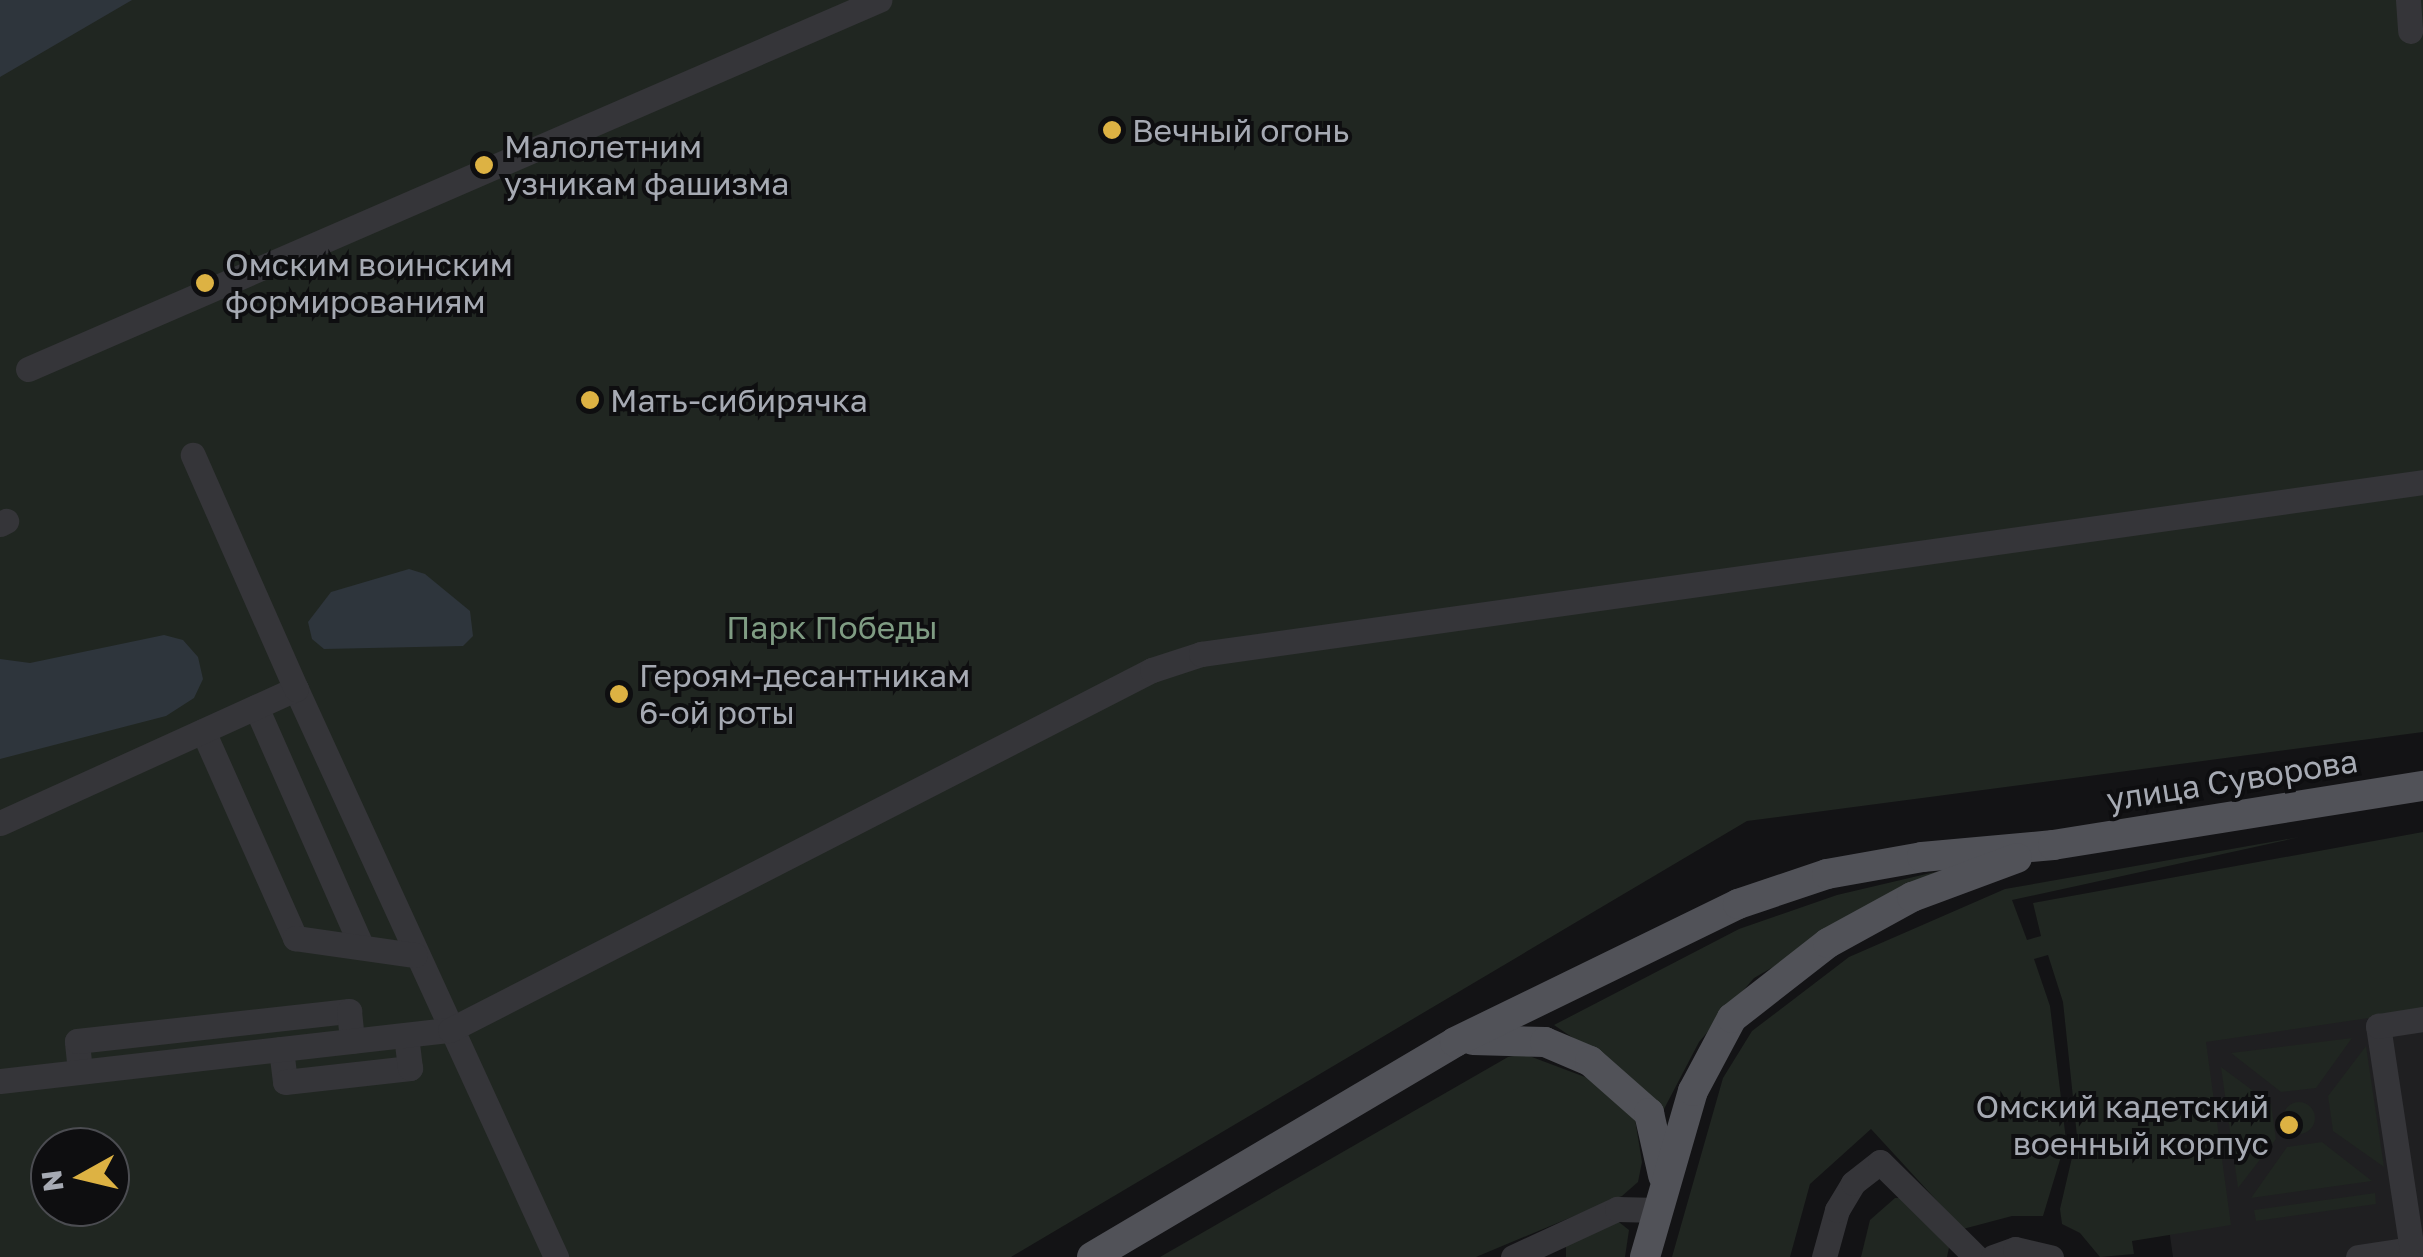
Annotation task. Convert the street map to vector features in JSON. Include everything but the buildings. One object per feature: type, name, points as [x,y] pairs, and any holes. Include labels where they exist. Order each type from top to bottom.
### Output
[{"type":"main road","name":"улица Суворова","points":[[2053,844],[2423,786]]},
{"type":"main road","points":[[1092,1257],[1455,1042],[1738,904],[1827,874],[2053,844]]},
{"type":"main road","points":[[1645,1257],[1708,1057],[1732,1018],[1764,988],[1912,898],[2053,844]]},
{"type":"main road","points":[[1455,1042],[1545,1042],[1590,1061],[1649,1113],[1662,1200]]},
{"type":"street","points":[[28,370],[879,0]]},
{"type":"street","points":[[2408,0],[2410,31]]},
{"type":"street","points":[[193,455],[415,955],[556,1257]]},
{"type":"street","points":[[0,1080],[450,1030],[1152,670],[1201,654],[2423,482]]},
{"type":"street","points":[[0,823],[296,689]]},
{"type":"street","points":[[256,707],[362,948]]},
{"type":"street","points":[[204,731],[294,938],[415,955]]},
{"type":"street","points":[[80,1072],[76,1041],[349,1011],[352,1041]]},
{"type":"street","points":[[2358,1257],[2412,1253],[2378,1026],[2423,1019]]},
{"type":"street","points":[[281,1049],[285,1082],[410,1068],[406,1035]]},
{"type":"street","points":[[1824,1257],[1845,1196],[1880,1162],[1976,1257]]},
{"type":"street","points":[[1513,1257],[1550,1249],[1617,1209],[1662,1200]]},
{"type":"street","points":[[1993,1257],[2015,1249],[2052,1257]]},
{"type":"shaded area","points":[[0,0],[132,0],[0,77]]},
{"type":"shaded area","points":[[409,569],[425,574],[470,611],[473,636],[463,646],[324,649],[312,639],[308,622],[331,592]]},
{"type":"shaded area","points":[[164,635],[183,640],[198,657],[203,679],[194,698],[166,716],[0,759],[0,659],[30,663]]},
{"type":"shaded area","name":"Омский кадетский военный корпус","points":[[2423,955],[2423,1257],[2173,1257],[2136,994]]},
{"type":"green space","name":"Парк Победы","points":[[0,0],[2423,0],[2423,732],[1747,821],[1011,1257],[0,1257]]},
{"type":"green space","points":[[2423,832],[2423,1010],[2206,1042],[2231,1225],[2132,1241],[2134,1254],[2100,1257],[2080,1233],[2062,1224],[2060,1209],[2077,1136],[2063,1002],[2048,955],[2034,959],[2050,1006],[2066,1140],[2043,1216],[2012,1216],[1963,1229],[1871,1129],[1810,1184],[1790,1257],[1672,1257],[1723,1078],[1752,1031],[1849,957],[2005,889],[2300,837],[2012,900],[2027,940],[2041,936],[2033,903]]},
{"type":"green space","points":[[1939,871],[1754,978],[1699,1042],[1664,1109],[1629,1076],[1554,1025],[1739,929],[1837,895]]},
{"type":"green space","points":[[2352,1038],[2316,1088],[2281,1092],[2231,1053]]},
{"type":"green space","points":[[2366,1046],[2384,1167],[2333,1131],[2328,1096]]},
{"type":"green space","points":[[1524,1054],[1593,1080],[1635,1119],[1642,1162],[1638,1182],[1622,1196],[1476,1257],[1160,1257],[1508,1057]]},
{"type":"green space","points":[[2221,1067],[2271,1104],[2276,1139],[2238,1188]]},
{"type":"green space","points":[[2299,1102],[2310,1107],[2315,1118],[2310,1129],[2299,1134],[2288,1129],[2283,1118],[2288,1107]]},
{"type":"green space","points":[[2322,1142],[2372,1181],[2251,1198],[2287,1147]]},
{"type":"green space","points":[[2375,1193],[2376,1204],[2256,1221],[2254,1210]]},
{"type":"green space","points":[[1895,1198],[1903,1198],[1950,1243],[1947,1257],[1861,1257],[1870,1220]]},
{"type":"green space","points":[[1615,1219],[1629,1230],[1625,1257],[1566,1257],[1566,1246]]},
{"type":"place","name":"Вечный огонь","points":[[1112,130]]},
{"type":"place","name":"Малолетним узникам фашизма","points":[[484,165]]},
{"type":"place","name":"Омским воинским формированиям","points":[[205,283]]},
{"type":"place","name":"Мать-сибирячка","points":[[590,400]]},
{"type":"place","name":"Героям-десантникам 6-ой роты","points":[[619,694]]},
{"type":"place","name":"Омский кадетский военный корпус","points":[[2289,1125]]}]
